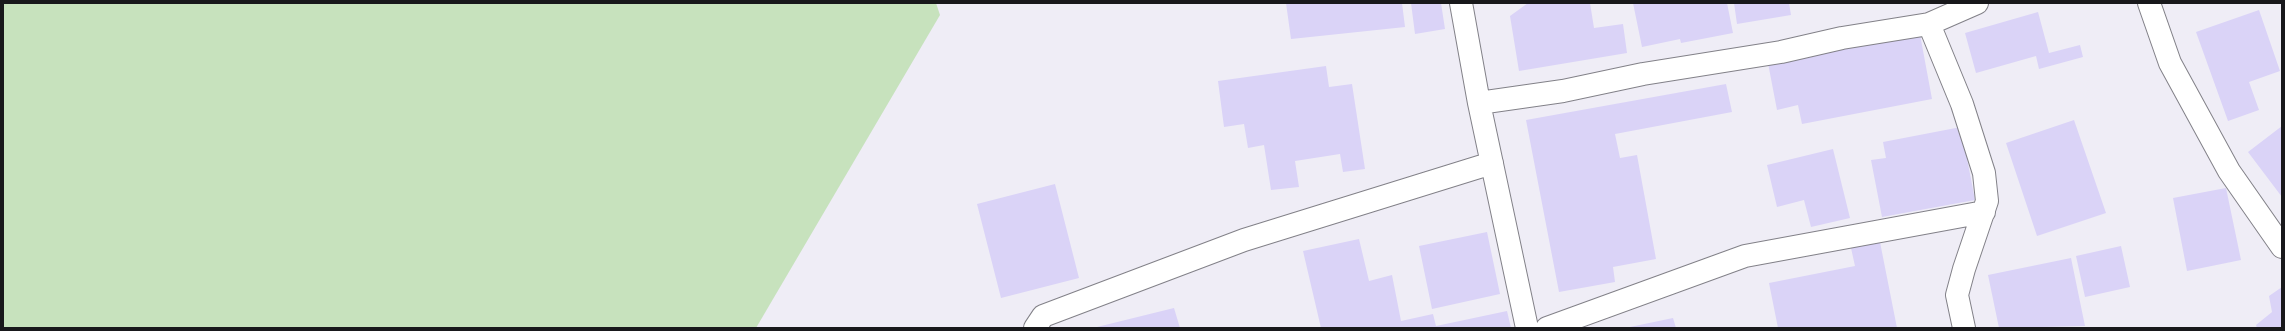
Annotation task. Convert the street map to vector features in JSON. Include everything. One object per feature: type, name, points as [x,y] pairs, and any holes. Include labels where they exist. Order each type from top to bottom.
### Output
[{"type":"street","points":[[1461,3],[1479,103],[1527,328]]},
{"type":"street","points":[[1479,103],[1563,91],[1651,72],[1781,52],[1842,38],[1929,24],[1977,3]]},
{"type":"street","points":[[2149,3],[2170,63],[2229,171],[2282,247]]},
{"type":"street","points":[[1929,24],[1962,104],[1984,173],[1987,201],[1964,269],[1957,295],[1964,328]]},
{"type":"street","points":[[1035,328],[1043,316],[1244,240],[1492,163]]},
{"type":"street","points":[[1547,328],[1745,256],[1984,212]]},
{"type":"green space","points":[[3,3],[936,3],[940,15],[756,328],[3,328]]},
{"type":"building","points":[[1286,3],[1402,3],[1405,27],[1291,39]]},
{"type":"building","points":[[1411,3],[1441,3],[1445,29],[1415,34]]},
{"type":"building","points":[[1528,3],[1590,3],[1594,28],[1623,24],[1627,53],[1519,71],[1510,16]]},
{"type":"building","points":[[1633,3],[1727,3],[1733,33],[1681,43],[1680,39],[1642,47]]},
{"type":"building","points":[[1734,3],[1789,3],[1791,15],[1737,24]]},
{"type":"building","points":[[2259,10],[2280,71],[2249,82],[2259,110],[2228,121],[2196,32]]},
{"type":"building","points":[[2038,12],[2049,53],[2080,45],[2083,57],[2039,69],[2036,56],[1976,73],[1965,33]]},
{"type":"building","points":[[1919,29],[1932,99],[1802,124],[1798,105],[1777,110],[1767,58]]},
{"type":"building","points":[[1326,66],[1329,87],[1352,84],[1365,169],[1343,172],[1340,154],[1295,161],[1299,187],[1271,190],[1264,145],[1248,148],[1244,124],[1224,127],[1218,81]]},
{"type":"building","points":[[1726,84],[1732,112],[1615,134],[1620,158],[1637,155],[1656,259],[1613,267],[1615,282],[1559,292],[1526,120]]},
{"type":"building","points":[[2074,120],[2106,213],[2037,236],[2006,143]]},
{"type":"building","points":[[2282,126],[2282,197],[2248,152]]},
{"type":"building","points":[[1961,127],[1975,200],[1882,217],[1871,160],[1886,158],[1883,142]]},
{"type":"building","points":[[1833,149],[1850,218],[1811,227],[1804,200],[1777,207],[1767,165]]},
{"type":"building","points":[[1055,184],[1079,278],[1001,298],[977,204]]},
{"type":"building","points":[[2226,188],[2241,260],[2187,271],[2173,198]]},
{"type":"building","points":[[1487,232],[1500,294],[1432,309],[1419,246]]},
{"type":"building","points":[[1878,232],[1897,328],[1778,328],[1769,283],[1855,266],[1849,239]]},
{"type":"building","points":[[1359,239],[1369,281],[1392,275],[1401,321],[1433,314],[1436,326],[1507,311],[1511,328],[1321,328],[1303,251]]},
{"type":"building","points":[[2121,246],[2130,287],[2085,297],[2076,256]]},
{"type":"building","points":[[2071,258],[2085,326],[1999,328],[1988,275]]},
{"type":"building","points":[[2282,287],[2282,328],[2257,328],[2256,325],[2272,312],[2269,296]]},
{"type":"building","points":[[1174,308],[1180,328],[1097,328],[1097,327]]},
{"type":"building","points":[[1673,318],[1676,328],[1630,328],[1630,327]]}]
